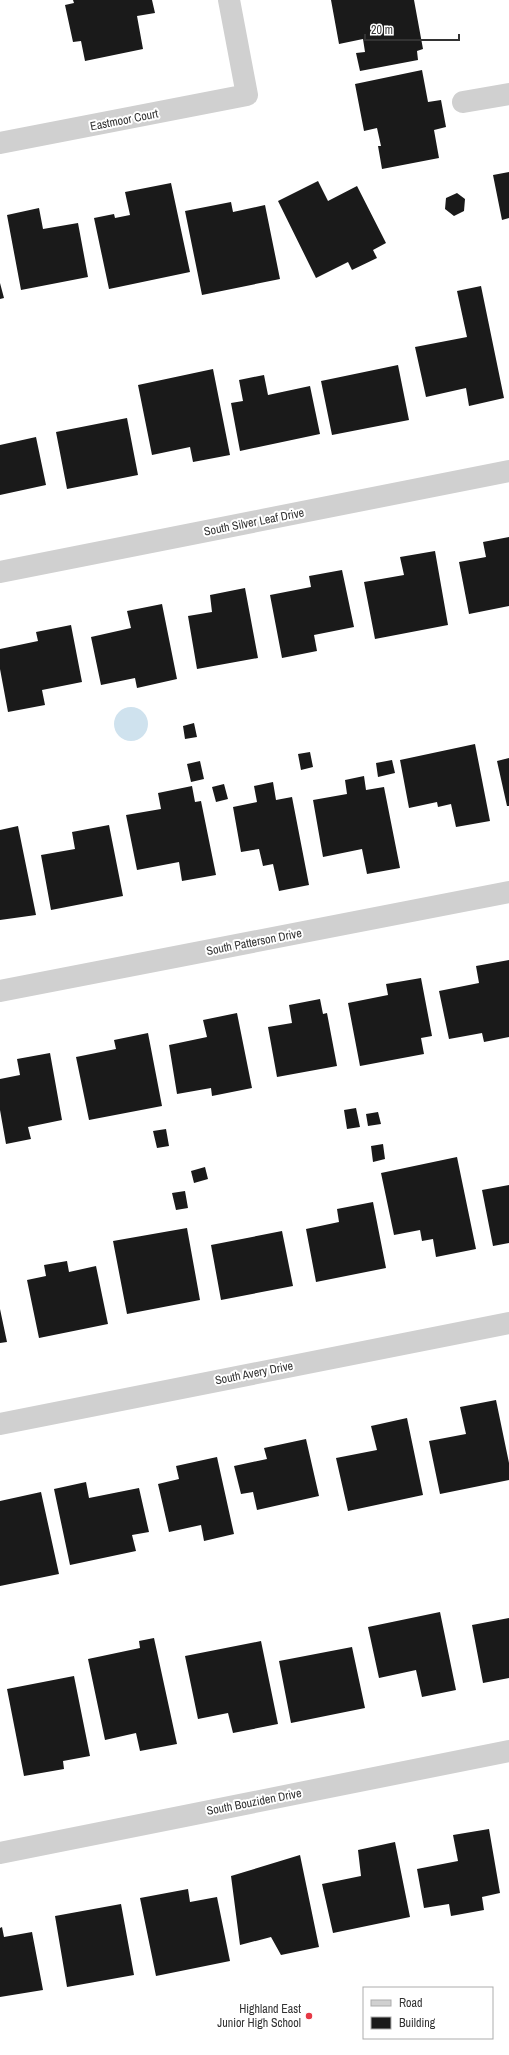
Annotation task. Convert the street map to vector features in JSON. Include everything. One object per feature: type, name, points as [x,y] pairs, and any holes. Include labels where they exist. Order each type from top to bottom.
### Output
[{"type":"street","name":"Eastmoor Court","points":[[0,143],[247,95],[229,0]]},
{"type":"street","points":[[463,102],[509,94]]},
{"type":"street","name":"South Silver Leaf Drive","points":[[0,572],[509,471]]},
{"type":"street","name":"South Patterson Drive","points":[[0,991],[509,892]]},
{"type":"street","name":"South Avery Drive","points":[[0,1424],[509,1323]]},
{"type":"street","name":"South Bouziden Drive","points":[[0,1853],[509,1751]]},
{"type":"water","points":[[134,707],[143,712],[147,717],[147,731],[143,736],[138,740],[128,741],[124,740],[115,731],[114,721],[115,717],[124,708]]},
{"type":"building","points":[[73,0],[152,0],[155,13],[137,16],[143,49],[85,61],[81,41],[73,42],[65,5],[74,3]]},
{"type":"building","points":[[331,0],[414,0],[423,49],[417,51],[418,60],[360,71],[356,53],[365,52],[363,39],[339,44]]},
{"type":"building","points":[[422,70],[428,102],[441,100],[446,127],[434,130],[439,158],[382,169],[378,146],[381,146],[377,128],[364,131],[355,84]]},
{"type":"building","points":[[509,172],[509,218],[502,220],[493,175]]},
{"type":"building","points":[[318,181],[328,201],[357,186],[386,243],[373,250],[377,258],[352,270],[348,262],[316,278],[278,201]]},
{"type":"building","points":[[171,183],[190,272],[109,289],[94,218],[114,214],[115,218],[130,215],[125,192]]},
{"type":"building","points":[[457,193],[465,199],[464,211],[454,216],[445,209],[446,198]]},
{"type":"building","points":[[231,202],[233,212],[265,205],[280,279],[202,295],[185,211]]},
{"type":"building","points":[[39,208],[43,229],[78,223],[88,277],[21,290],[7,215]]},
{"type":"building","points":[[0,283],[4,298],[0,299]]},
{"type":"building","points":[[481,286],[504,398],[469,406],[466,388],[426,397],[415,347],[467,337],[457,291]]},
{"type":"building","points":[[398,365],[409,420],[332,435],[321,381]]},
{"type":"building","points":[[213,369],[230,455],[193,462],[190,447],[152,455],[138,385]]},
{"type":"building","points":[[264,375],[268,395],[310,386],[320,434],[240,451],[231,403],[243,401],[239,380]]},
{"type":"building","points":[[127,418],[138,475],[67,489],[56,432]]},
{"type":"building","points":[[36,437],[46,485],[0,495],[0,445]]},
{"type":"building","points":[[509,537],[509,606],[469,614],[459,562],[486,557],[483,542]]},
{"type":"building","points":[[435,551],[448,625],[375,639],[364,582],[404,575],[400,557]]},
{"type":"building","points":[[342,570],[354,627],[314,635],[317,651],[282,658],[270,595],[311,587],[309,576]]},
{"type":"building","points":[[245,588],[258,658],[197,669],[188,616],[212,612],[210,595]]},
{"type":"building","points":[[162,604],[177,679],[137,688],[135,678],[101,685],[91,637],[131,628],[127,611]]},
{"type":"building","points":[[71,625],[82,682],[42,690],[45,705],[8,712],[0,669],[0,649],[38,641],[36,632]]},
{"type":"building","points":[[194,723],[197,737],[185,739],[183,726]]},
{"type":"building","points":[[475,744],[490,821],[456,827],[451,804],[438,807],[437,802],[409,808],[400,760]]},
{"type":"building","points":[[310,752],[313,767],[301,770],[298,754]]},
{"type":"building","points":[[509,758],[509,806],[507,806],[497,761]]},
{"type":"building","points":[[392,760],[395,773],[378,777],[376,763]]},
{"type":"building","points":[[200,761],[204,779],[191,782],[187,764]]},
{"type":"building","points":[[364,776],[366,790],[384,787],[400,868],[367,874],[362,849],[323,857],[313,800],[347,794],[345,780]]},
{"type":"building","points":[[273,782],[276,800],[292,797],[309,885],[279,891],[273,864],[263,866],[259,849],[241,852],[233,807],[257,802],[254,786]]},
{"type":"building","points":[[224,784],[228,799],[216,802],[212,787]]},
{"type":"building","points":[[192,786],[195,802],[201,801],[216,875],[182,881],[179,862],[137,870],[126,815],[161,809],[158,793]]},
{"type":"building","points":[[109,825],[123,896],[51,910],[41,855],[75,849],[72,832]]},
{"type":"building","points":[[18,826],[36,915],[0,920],[0,830]]},
{"type":"building","points":[[509,960],[509,1037],[484,1042],[482,1033],[449,1039],[439,991],[479,983],[476,966]]},
{"type":"building","points":[[421,978],[432,1036],[421,1038],[424,1054],[360,1066],[348,1003],[388,995],[386,984]]},
{"type":"building","points":[[320,999],[323,1014],[327,1013],[337,1066],[277,1077],[268,1027],[292,1023],[289,1005]]},
{"type":"building","points":[[237,1013],[252,1088],[212,1096],[211,1088],[177,1094],[169,1045],[207,1037],[203,1020]]},
{"type":"building","points":[[148,1033],[162,1106],[89,1120],[76,1057],[116,1049],[114,1040]]},
{"type":"building","points":[[50,1053],[62,1120],[28,1127],[31,1139],[6,1144],[0,1110],[0,1079],[20,1075],[17,1059]]},
{"type":"building","points":[[356,1108],[360,1127],[347,1129],[344,1110]]},
{"type":"building","points":[[378,1112],[381,1124],[368,1126],[366,1114]]},
{"type":"building","points":[[166,1129],[169,1146],[157,1148],[153,1131]]},
{"type":"building","points":[[383,1144],[385,1159],[373,1162],[371,1146]]},
{"type":"building","points":[[457,1157],[476,1249],[436,1257],[433,1239],[422,1241],[420,1230],[394,1235],[381,1173]]},
{"type":"building","points":[[205,1167],[208,1179],[194,1183],[191,1171]]},
{"type":"building","points":[[509,1185],[509,1243],[493,1246],[482,1190]]},
{"type":"building","points":[[185,1191],[188,1208],[176,1210],[172,1193]]},
{"type":"building","points":[[373,1202],[386,1268],[316,1282],[306,1229],[339,1222],[337,1209]]},
{"type":"building","points":[[187,1228],[200,1300],[127,1314],[113,1241]]},
{"type":"building","points":[[282,1231],[293,1286],[221,1300],[211,1245]]},
{"type":"building","points":[[67,1261],[69,1272],[96,1266],[108,1324],[39,1338],[27,1280],[46,1276],[44,1265]]},
{"type":"building","points":[[0,1309],[7,1342],[0,1343]]},
{"type":"building","points":[[496,1400],[509,1463],[509,1480],[440,1494],[429,1441],[466,1434],[460,1407]]},
{"type":"building","points":[[407,1418],[423,1495],[348,1511],[336,1458],[377,1450],[371,1426]]},
{"type":"building","points":[[306,1439],[319,1496],[257,1510],[253,1492],[241,1494],[234,1466],[267,1459],[264,1448]]},
{"type":"building","points":[[217,1457],[234,1534],[204,1541],[201,1525],[169,1532],[158,1484],[179,1479],[176,1466]]},
{"type":"building","points":[[86,1482],[89,1498],[139,1488],[149,1532],[132,1535],[136,1551],[70,1565],[54,1489]]},
{"type":"building","points":[[41,1492],[59,1574],[0,1586],[0,1501]]},
{"type":"building","points":[[440,1612],[456,1690],[422,1697],[416,1670],[379,1678],[368,1627]]},
{"type":"building","points":[[509,1618],[509,1678],[483,1683],[472,1625]]},
{"type":"building","points":[[154,1638],[177,1744],[140,1751],[136,1733],[105,1740],[88,1659],[140,1648],[139,1641]]},
{"type":"building","points":[[261,1641],[278,1724],[233,1733],[228,1713],[198,1719],[185,1656]]},
{"type":"building","points":[[352,1647],[365,1708],[291,1723],[279,1661]]},
{"type":"building","points":[[74,1676],[90,1756],[63,1761],[64,1769],[24,1776],[7,1689]]},
{"type":"building","points":[[489,1829],[500,1893],[482,1897],[484,1910],[451,1916],[449,1904],[424,1908],[417,1869],[458,1861],[453,1835]]},
{"type":"building","points":[[395,1842],[410,1917],[333,1933],[322,1884],[361,1876],[358,1850]]},
{"type":"building","points":[[300,1855],[319,1947],[281,1955],[271,1937],[240,1945],[231,1876]]},
{"type":"building","points":[[188,1889],[190,1902],[217,1897],[230,1961],[156,1976],[140,1898]]},
{"type":"building","points":[[121,1904],[134,1975],[67,1987],[55,1916]]},
{"type":"building","points":[[2,1927],[4,1937],[32,1932],[43,1990],[0,1997],[0,1928]]},
{"type":"place","name":"Highland East Junior High School","points":[[309,2016]]}]
